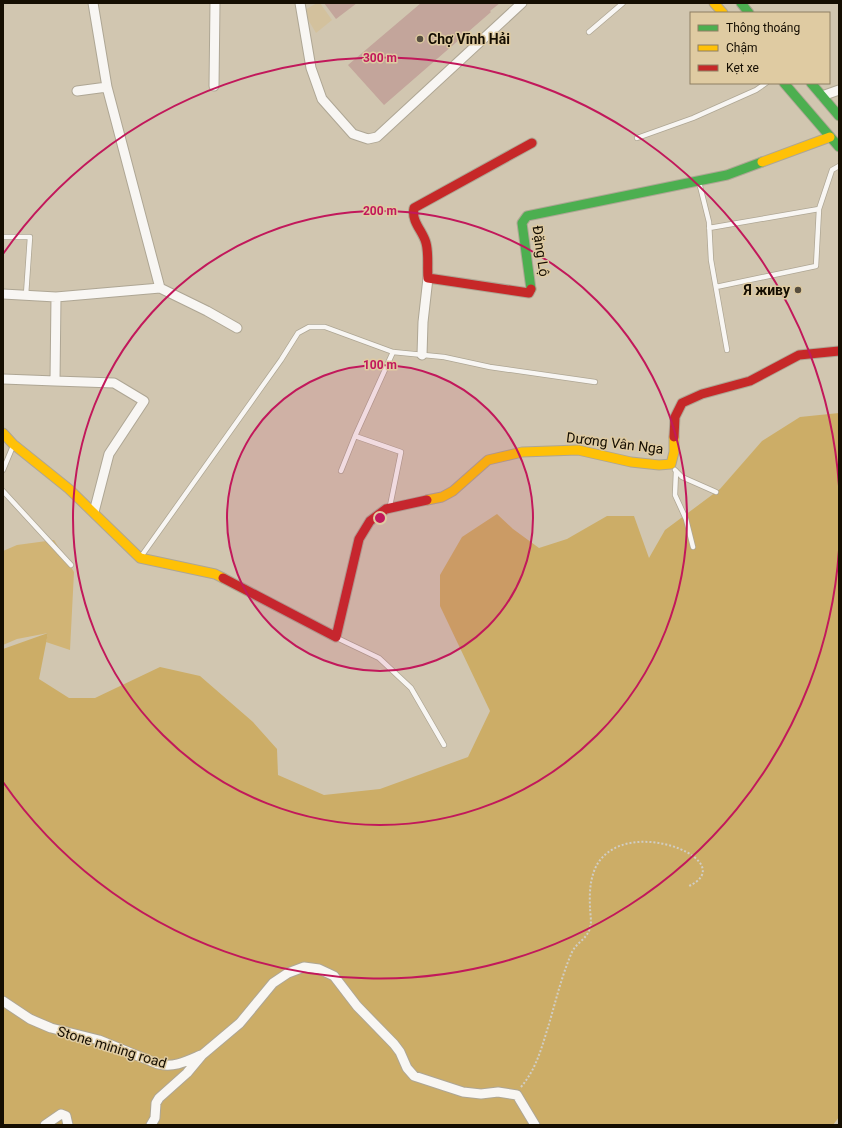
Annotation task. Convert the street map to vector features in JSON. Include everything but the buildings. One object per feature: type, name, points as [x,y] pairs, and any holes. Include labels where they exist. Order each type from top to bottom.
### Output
[{"type":"street","points":[[93,3],[108,87],[160,288]]},
{"type":"street","points":[[214,86],[215,3]]},
{"type":"street","points":[[300,3],[311,68],[322,99],[353,134],[368,139],[377,137],[522,3]]},
{"type":"street","points":[[714,3],[722,12]]},
{"type":"street","points":[[741,3],[748,12]]},
{"type":"street","points":[[786,84],[839,116]]},
{"type":"street","points":[[811,84],[813,100],[830,137],[839,147]]},
{"type":"street","points":[[77,91],[108,87]]},
{"type":"street","points":[[813,100],[839,90]]},
{"type":"street","name":"Đặng Lộ","points":[[428,278],[459,284],[529,293],[532,288],[522,223],[527,216],[699,181],[744,170],[808,144],[830,137]]},
{"type":"street","points":[[422,355],[423,322],[428,278],[426,242],[414,219],[414,208],[532,143]]},
{"type":"street","points":[[3,294],[56,297],[160,288],[207,311],[237,328]]},
{"type":"street","points":[[55,381],[56,297]]},
{"type":"street","name":"Dương Vân Nga","points":[[336,637],[359,539],[364,529],[376,515],[390,508],[442,498],[456,488],[488,460],[499,456],[522,452],[578,450],[631,462],[674,468],[675,417],[682,403],[702,394],[750,381],[798,355],[839,350]]},
{"type":"street","points":[[3,379],[114,383],[144,401],[109,454],[94,512]]},
{"type":"street","points":[[3,433],[13,444],[94,512],[140,558],[214,574],[336,637]]},
{"type":"street","name":"Stone mining road","points":[[151,1125],[154,1118],[156,1103],[159,1098],[187,1074],[202,1055],[240,1023],[256,1006],[265,991],[280,978],[297,969],[312,967],[326,971],[334,976],[357,1006],[394,1044],[400,1052],[407,1068],[414,1076],[463,1092],[481,1094],[498,1092],[517,1095]]},
{"type":"street","name":"Stone mining road","points":[[3,1000],[30,1019],[51,1028],[100,1040],[167,1067],[202,1055]]},
{"type":"street","points":[[517,1095],[535,1125]]},
{"type":"street","points":[[45,1125],[61,1114],[66,1116],[68,1125]]},
{"type":"lane","points":[[589,32],[623,3]]},
{"type":"lane","points":[[637,138],[693,118],[756,90],[765,84]]},
{"type":"lane","points":[[716,287],[816,266],[819,209],[832,170],[839,166]]},
{"type":"lane","points":[[699,181],[709,228],[711,260],[727,350]]},
{"type":"lane","points":[[709,228],[819,209]]},
{"type":"lane","points":[[3,237],[30,236],[26,295]]},
{"type":"lane","points":[[140,558],[281,360],[298,333],[309,327],[329,328],[393,352],[444,357],[490,367],[550,377],[595,382]]},
{"type":"lane","points":[[341,471],[393,352]]},
{"type":"lane","points":[[355,436],[401,452],[390,508]]},
{"type":"lane","points":[[3,470],[13,444]]},
{"type":"lane","points":[[674,468],[682,477],[716,492]]},
{"type":"lane","points":[[674,468],[675,495],[686,520],[693,547]]},
{"type":"lane","points":[[3,491],[71,565]]},
{"type":"lane","points":[[336,637],[379,658],[411,688],[444,745]]},
{"type":"path","points":[[517,1095],[536,1065],[557,994],[573,950],[588,935],[591,926],[589,894],[597,863],[607,853],[618,847],[646,841],[660,842],[680,848],[694,856],[701,864],[703,875],[699,881],[689,886]]},
{"type":"shaded area","points":[[317,3],[320,3],[332,20],[316,33],[303,11]]},
{"type":"shaded area","points":[[839,413],[839,1117],[833,1125],[3,1125],[3,649],[48,633],[39,679],[69,698],[95,698],[160,667],[200,676],[253,722],[277,749],[278,775],[324,795],[380,789],[468,757],[490,711],[440,606],[440,575],[462,537],[497,514],[513,529],[539,548],[567,539],[607,516],[634,516],[649,558],[665,530],[720,489],[762,441],[800,417]]},
{"type":"shaded area","points":[[54,540],[74,572],[70,650],[46,642],[48,633],[17,639],[3,645],[3,551],[17,545]]},
{"type":"traffic: fast","points":[[741,3],[748,12]]},
{"type":"traffic: fast","points":[[785,84],[839,147]]},
{"type":"traffic: fast","points":[[812,84],[839,116]]},
{"type":"traffic: fast","points":[[531,289],[522,223],[527,216],[727,175],[762,162]]},
{"type":"traffic: slow","points":[[714,3],[722,12]]},
{"type":"traffic: slow","points":[[762,162],[830,137]]},
{"type":"traffic: slow","points":[[3,433],[13,444],[69,489],[140,558],[215,574],[223,578]]},
{"type":"traffic: slow","points":[[427,500],[442,497],[453,491],[488,460],[522,452],[578,450],[631,462],[659,465],[671,464],[674,452],[674,437]]},
{"type":"traffic: jam","points":[[531,289],[529,293],[428,278],[426,243],[414,218],[414,208],[532,143]]},
{"type":"traffic: jam","points":[[674,437],[675,417],[682,403],[702,394],[750,381],[799,355],[839,351]]},
{"type":"traffic: jam","points":[[223,578],[336,637],[359,539],[370,521],[386,509],[427,500]]},
{"type":"place","name":"Chợ Vĩnh Hải","points":[[420,39]]},
{"type":"place","name":"Я живу","points":[[798,290]]}]
